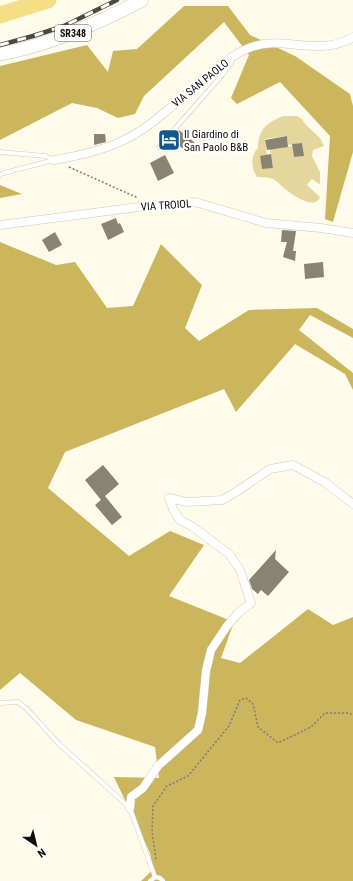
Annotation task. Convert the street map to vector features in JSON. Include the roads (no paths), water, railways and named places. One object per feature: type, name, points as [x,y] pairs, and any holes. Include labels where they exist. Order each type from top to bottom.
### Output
[{"type":"main road","name":"SR348","points":[[0,54],[33,46],[75,32],[101,22],[142,0]]},
{"type":"street","name":"VIA SAN PAOLO","points":[[54,160],[96,151],[124,140],[148,126],[232,57],[248,48],[259,44],[323,47],[345,42],[353,37]]},
{"type":"street","name":"VIA TROIOL","points":[[0,225],[154,205],[195,202],[266,223],[353,232]]},
{"type":"street","points":[[130,808],[131,797],[143,788],[158,766],[198,730],[201,722],[204,702],[206,671],[212,650],[227,626],[238,613],[251,603],[240,570],[229,554],[193,527],[180,520],[173,509],[169,498],[187,502],[222,500],[270,469],[293,465],[326,483],[353,504]]},
{"type":"lane","points":[[159,148],[224,74],[232,63],[232,57]]},
{"type":"lane","points":[[0,152],[45,156],[54,160]]},
{"type":"lane","points":[[0,174],[54,160]]},
{"type":"lane","points":[[0,703],[18,702],[27,709],[59,744],[130,808],[155,877]]},
{"type":"lane","points":[[150,881],[155,877]]},
{"type":"lane","points":[[155,877],[160,878],[163,881]]},
{"type":"waterway","points":[[0,15],[48,0]]},
{"type":"railway","points":[[0,45],[64,26],[117,0]]},
{"type":"place","name":"Il Giardino di San Paolo B&B","points":[[169,140]]}]
